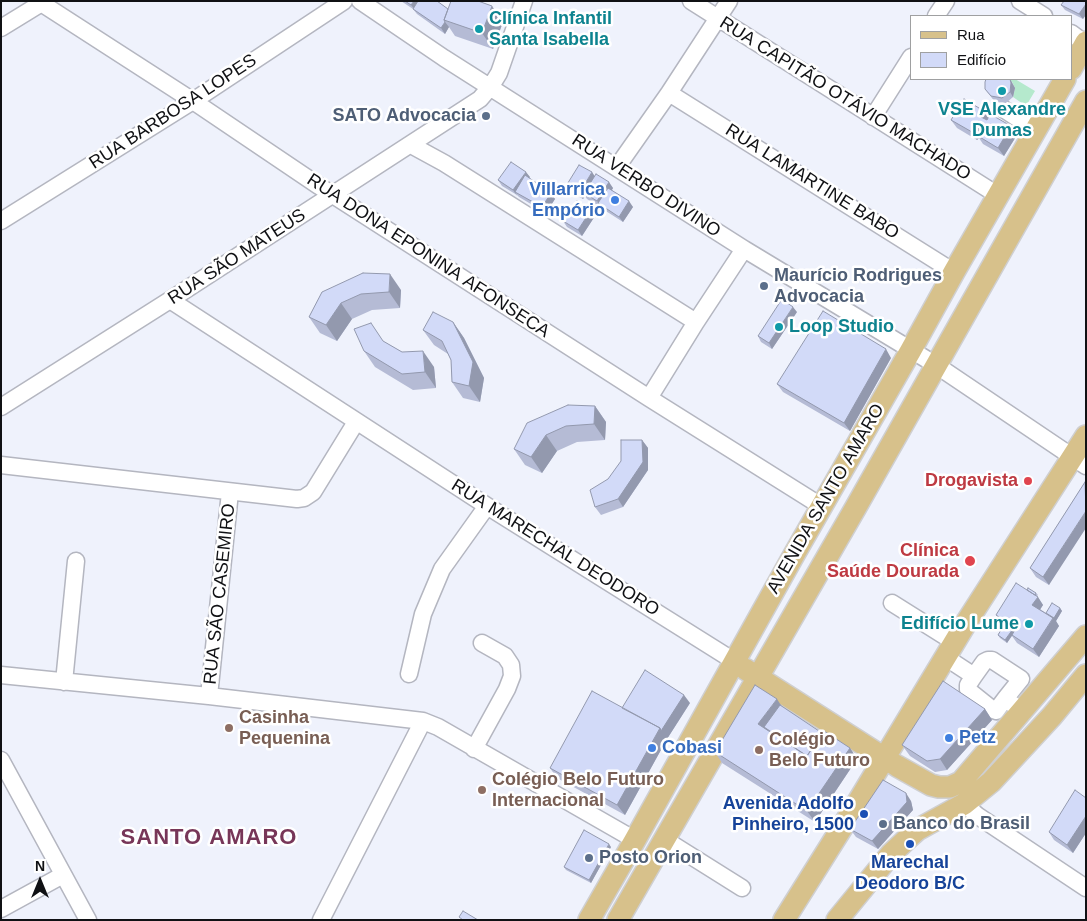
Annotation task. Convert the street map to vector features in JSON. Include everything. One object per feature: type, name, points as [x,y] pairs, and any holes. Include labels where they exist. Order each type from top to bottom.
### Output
[{"type":"main road","points":[[1072,66],[1082,41]]},
{"type":"main road","name":"AVENIDA SANTO AMARO","points":[[589,920],[821,506],[1064,80]]},
{"type":"main road","name":"AVENIDA SANTO AMARO","points":[[618,920],[1086,101]]},
{"type":"main road","points":[[784,920],[950,650],[1079,461],[1086,436]]},
{"type":"main road","points":[[1013,705],[1086,636]]},
{"type":"main road","name":"RUA MARECHAL DEODORO","points":[[734,662],[884,758],[931,785],[944,788],[960,782],[1013,705]]},
{"type":"main road","points":[[837,920],[891,854],[917,830],[964,804],[991,782],[1052,716],[1086,675]]},
{"type":"street","name":"RUA BARBOSA LOPES","points":[[1,221],[193,101],[344,1]]},
{"type":"street","name":"RUA VERBO DIVINO","points":[[360,1],[444,58],[491,86],[744,249],[936,365],[1079,461]]},
{"type":"street","name":"RUA SÃO MATEUS","points":[[1,407],[480,99],[499,73],[524,1]]},
{"type":"street","name":"RUA CAPITÃO OTÁVIO MACHADO","points":[[690,1],[999,196]]},
{"type":"street","points":[[618,167],[729,1]]},
{"type":"street","points":[[937,15],[946,1]]},
{"type":"street","points":[[1020,1],[1042,15]]},
{"type":"street","name":"RUA DONA EPONINA AFONSECA","points":[[41,2],[333,195],[648,398],[821,506]]},
{"type":"street","points":[[1,28],[41,2]]},
{"type":"street","points":[[873,117],[910,59]]},
{"type":"street","name":"RUA LAMARTINE BABO","points":[[669,93],[954,272]]},
{"type":"street","points":[[1002,108],[1037,131]]},
{"type":"street","points":[[411,145],[444,163],[696,322]]},
{"type":"street","points":[[648,398],[744,249]]},
{"type":"street","name":"RUA MARECHAL DEODORO","points":[[170,300],[356,422],[734,662]]},
{"type":"street","points":[[1,465],[297,499],[309,496],[316,487],[356,422]]},
{"type":"street","name":"RUA SÃO CASEMIRO","points":[[209,696],[230,492]]},
{"type":"street","points":[[409,674],[422,614],[442,569],[487,506]]},
{"type":"street","points":[[64,682],[76,561]]},
{"type":"street","points":[[892,604],[950,650],[974,676]]},
{"type":"street","points":[[474,749],[507,689],[512,676],[511,665],[505,656],[482,643]]},
{"type":"street","points":[[992,660],[1021,679],[1013,705],[996,711],[970,693],[968,685],[974,676],[984,662],[992,660]]},
{"type":"street","points":[[1,676],[209,696],[422,721],[438,727],[635,840]]},
{"type":"street","points":[[321,920],[422,721]]},
{"type":"street","points":[[1,760],[88,920]]},
{"type":"street","points":[[964,804],[978,816],[1086,888]]},
{"type":"street","points":[[664,839],[742,888]]},
{"type":"street","points":[[1,909],[63,875]]},
{"type":"green space","points":[[1010,80],[1017,80],[1035,91],[1026,106],[1013,97],[1015,88]]},
{"type":"building","points":[[405,1],[414,1],[411,5]]},
{"type":"building","points":[[418,1],[437,1],[448,9],[445,22],[441,28],[413,9]]},
{"type":"building","points":[[451,1],[478,1],[492,6],[482,33],[444,20]]},
{"type":"building","points":[[1064,1],[1086,1],[1086,4],[1079,14],[1061,5]]},
{"type":"building","name":"VSE Alexandre Dumas","points":[[986,80],[1010,80],[1010,92],[1002,98],[991,96],[985,89]]},
{"type":"building","points":[[964,99],[984,111],[981,117],[987,120],[990,114],[1011,126],[998,148],[978,136],[984,125],[978,121],[972,132],[951,120]]},
{"type":"building","points":[[511,162],[526,172],[513,190],[498,180]]},
{"type":"building","points":[[579,165],[592,172],[579,194],[566,186]]},
{"type":"building","points":[[596,174],[609,182],[597,201],[584,193]]},
{"type":"building","points":[[525,175],[551,193],[542,207],[515,192]]},
{"type":"building","points":[[608,188],[629,201],[619,217],[598,203]]},
{"type":"building","points":[[577,201],[591,210],[578,230],[563,221]]},
{"type":"building","points":[[363,273],[390,274],[389,292],[361,294],[341,303],[326,325],[309,317],[322,292]]},
{"type":"building","points":[[782,299],[793,307],[769,343],[758,336]]},
{"type":"building","points":[[823,311],[886,349],[844,423],[777,384]]},
{"type":"building","points":[[433,312],[453,322],[473,362],[469,386],[452,382],[451,360],[442,341],[423,330]]},
{"type":"building","points":[[371,323],[383,341],[402,352],[423,351],[425,372],[402,374],[364,351],[354,329]]},
{"type":"building","points":[[568,405],[595,406],[594,424],[566,426],[546,435],[531,457],[514,449],[527,423]]},
{"type":"building","points":[[621,440],[642,440],[643,462],[618,499],[595,507],[590,490],[608,479],[621,461]]},
{"type":"building","points":[[1085,482],[1086,511],[1043,577],[1030,568]]},
{"type":"building","name":"Edifício Lume","points":[[1016,583],[1038,597],[1032,605],[1053,618],[1033,649],[1012,635],[1016,628],[996,615]]},
{"type":"building","points":[[1028,588],[1036,593],[1035,595],[1027,590]]},
{"type":"building","points":[[1052,603],[1060,608],[1054,618],[1046,613]]},
{"type":"building","points":[[1002,622],[1013,629],[1005,640],[998,635],[1001,630],[998,628]]},
{"type":"building","points":[[645,670],[684,695],[661,731],[660,728],[622,708]]},
{"type":"building","name":"Petz","points":[[943,681],[985,709],[940,759],[927,761],[902,745]]},
{"type":"building","points":[[755,685],[777,699],[758,724],[807,756],[824,731],[850,748],[807,811],[715,752]]},
{"type":"building","points":[[592,691],[660,728],[617,805],[550,768]]},
{"type":"building","points":[[780,705],[822,733],[807,756],[764,727]]},
{"type":"building","name":"Banco do Brasil","points":[[883,780],[906,793],[907,802],[872,841],[850,829]]},
{"type":"building","points":[[1075,790],[1086,798],[1086,816],[1067,845],[1049,832]]},
{"type":"building","name":"Posto Orion","points":[[584,830],[609,844],[589,880],[564,867]]},
{"type":"building","points":[[463,911],[478,920],[463,920],[459,917]]},
{"type":"place","name":"Clínica Infantil Santa Isabella","points":[[479,29]]},
{"type":"place","name":"VSE Alexandre Dumas","points":[[1002,91]]},
{"type":"place","name":"SATO Advocacia","points":[[486,116]]},
{"type":"place","name":"Villarrica Empório","points":[[615,200]]},
{"type":"place","name":"Maurício Rodrigues Advocacia","points":[[764,286]]},
{"type":"place","name":"Loop Studio","points":[[779,327]]},
{"type":"place","name":"Drogavista","points":[[1028,481]]},
{"type":"place","name":"Clínica Saúde Dourada","points":[[970,561]]},
{"type":"place","name":"Edifício Lume","points":[[1029,624]]},
{"type":"place","name":"Casinha Pequenina","points":[[229,728]]},
{"type":"place","name":"Petz","points":[[949,738]]},
{"type":"place","name":"Cobasi","points":[[652,748]]},
{"type":"place","name":"Colégio Belo Futuro","points":[[759,750]]},
{"type":"place","name":"Colégio Belo Futuro Internacional","points":[[482,790]]},
{"type":"place","name":"Avenida Adolfo Pinheiro, 1500","points":[[864,814]]},
{"type":"place","name":"Banco do Brasil","points":[[883,824]]},
{"type":"place","name":"Marechal Deodoro B/C","points":[[910,844]]},
{"type":"place","name":"Posto Orion","points":[[589,858]]},
{"type":"district","name":"SANTO AMARO","points":[[209,838]]}]
